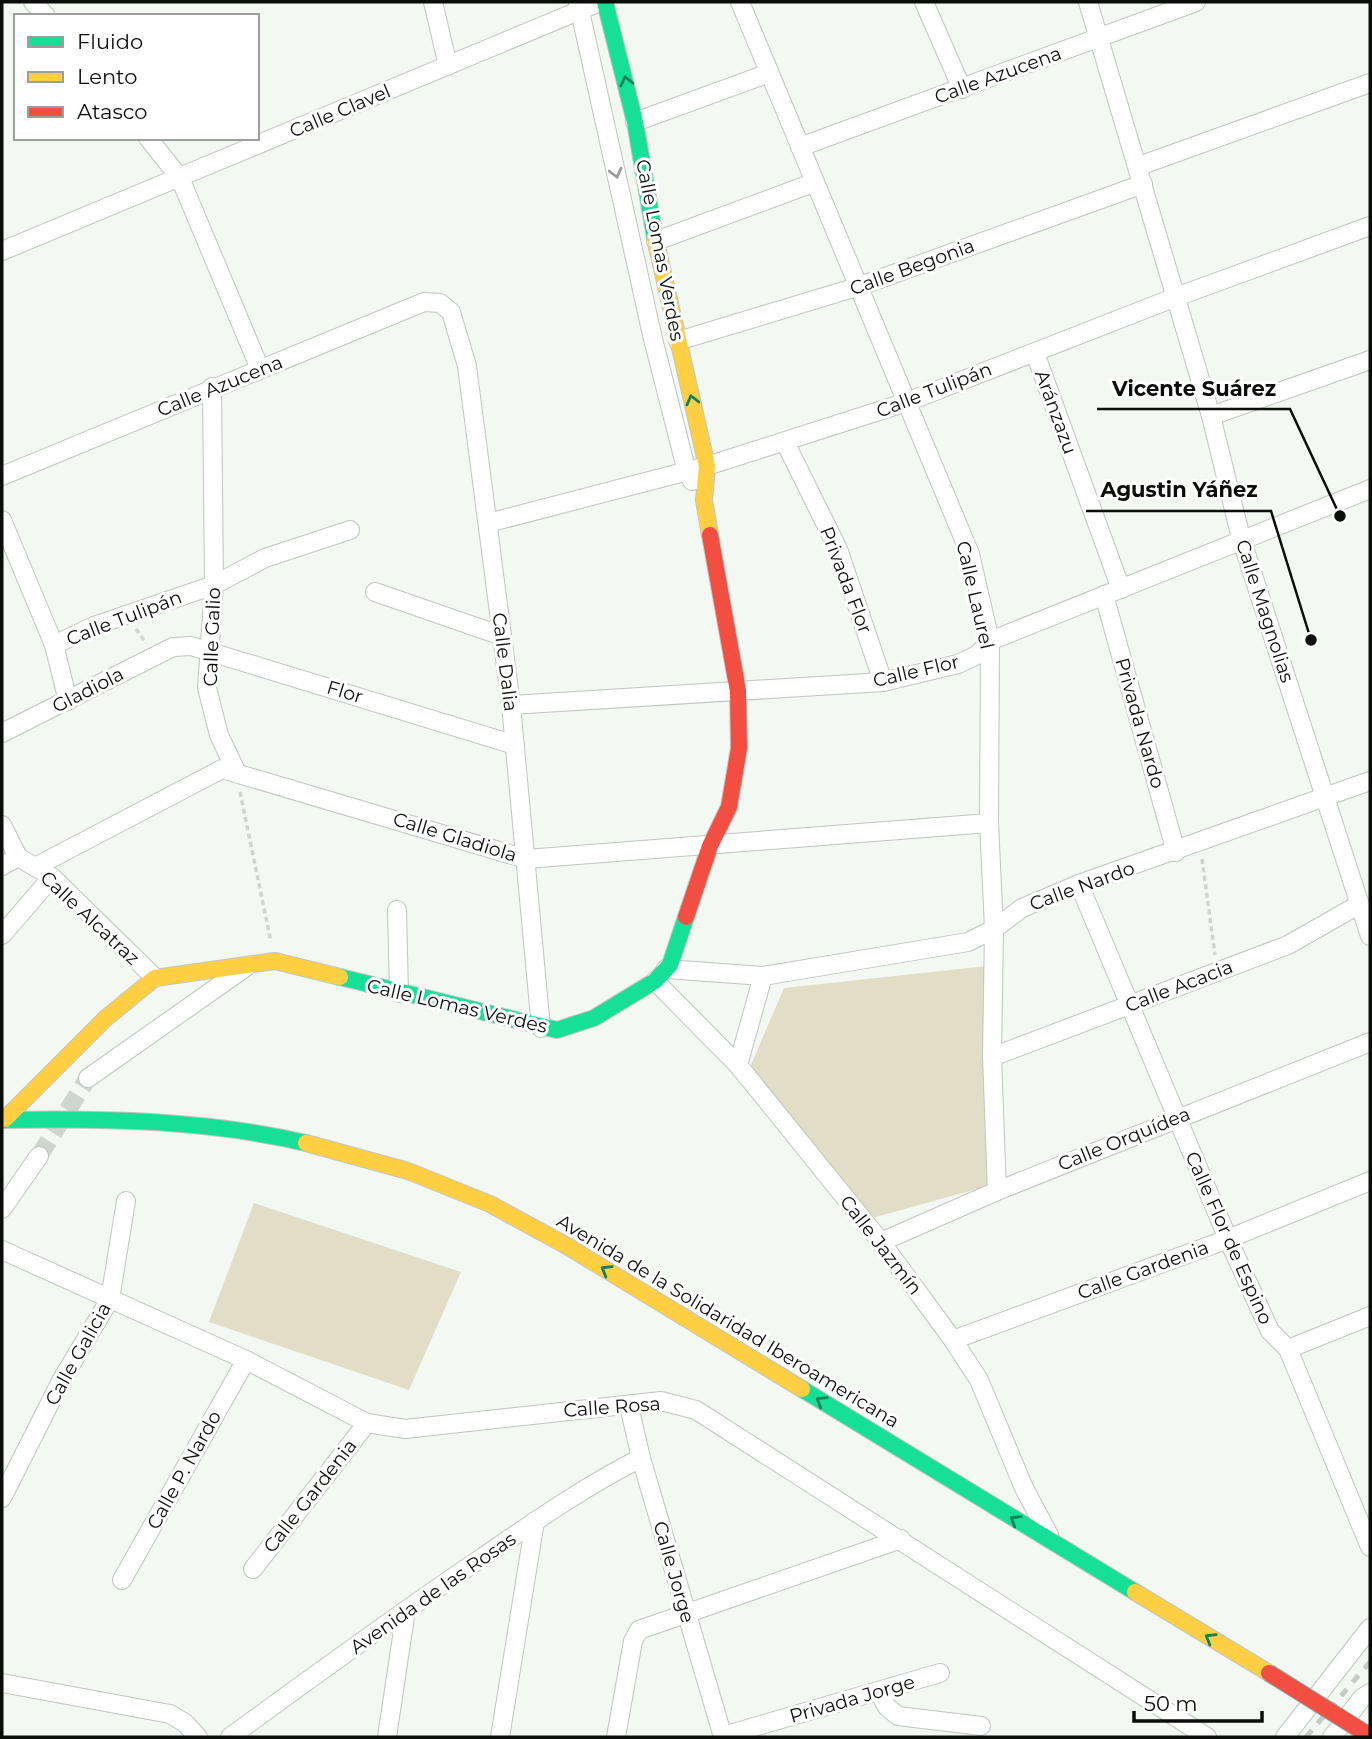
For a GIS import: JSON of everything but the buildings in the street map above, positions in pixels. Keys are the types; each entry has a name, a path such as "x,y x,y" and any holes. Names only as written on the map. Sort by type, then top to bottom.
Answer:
{"main road":[{"name":"Calle Lomas Verdes","path":"155,978 275,961 557,1030 576,1026 614,1007 660,975 677,947 710,846 729,807 739,748 738,691 704,500 707,466 656,241 635,122 602,2"},
{"path":"3,1120 106,1018 155,978"},
{"name":"Avenida de la Solidaridad Iberoamericana","path":"3,1120 125,1119 270,1133 389,1165 466,1193 600,1265 1370,1736"}],"street":[{"path":"433,2 447,66"},
{"name":"Calle Clavel","path":"2,251 447,66 579,6 602,2"},
{"name":"Calle Laurel","path":"740,2 813,183 860,286 970,554 990,642 989,823 994,929 992,1057 997,1191"},
{"path":"924,2 962,89"},
{"name":"Calle Magnolias","path":"1088,2 1101,37 1211,416 1241,538 1370,936"},
{"name":"Calle Azucena","path":"800,147 1196,2"},
{"name":"Calle Lomas Verdes","path":"579,6 687,472 704,500"},
{"path":"635,122 768,72"},
{"name":"Calle Begonia","path":"678,341 860,286 1370,83"},
{"path":"150,140 180,178 260,369"},
{"path":"656,241 813,183"},
{"name":"Calle Tulipán","path":"488,523 687,472 907,402 976,373 1370,226"},
{"name":"Calle Azucena","path":"2,476 212,387 424,302 440,303"},
{"name":"Calle Dalia","path":"440,303 451,312 467,366 511,705 541,1028"},
{"name":"Aránzazu","path":"1035,353 1112,592"},
{"path":"1211,416 1370,360"},
{"name":"Calle Galio","path":"212,387 214,585 207,688 219,735 236,771"},
{"name":"Privada Flor","path":"785,442 838,549 883,682"},
{"name":"Calle Flor","path":"511,705 883,682 958,664 976,655 990,642 1241,538 1370,489"},
{"path":"2,520 54,645 68,701"},
{"name":"Calle Tulipán","path":"54,645 127,615 214,585 265,558 350,530"},
{"path":"375,592 502,636"},
{"name":"Privada Nardo","path":"1112,592 1176,852"},
{"name":"Flor","path":"173,647 208,650 515,745"},
{"name":"Gladiola","path":"2,733 173,647"},
{"name":"Calle Gladiola","path":"35,867 222,769 526,859 989,823"},
{"name":"Calle Nardo","path":"660,975 763,976 968,942 994,929 1021,908 1079,884 1324,800 1370,781"},
{"path":"2,825 18,857 2,866"},
{"name":"Calle Alcatraz","path":"18,857 52,877 155,978"},
{"path":"2,935 52,877"},
{"name":"Calle Flor de Espino","path":"1079,884 1228,1239 1270,1331 1288,1349 1370,1547"},
{"name":"Calle Acacia","path":"992,1057 1288,945 1360,904"},
{"path":"397,910 399,993"},
{"path":"88,1078 252,963"},
{"name":"Calle Jazmín","path":"660,975 738,1065 881,1242 953,1340 979,1380 1024,1488 1054,1545"},
{"path":"738,1065 763,976"},
{"name":"Calle Orquídea","path":"881,1242 997,1191 1370,1042"},
{"path":"2,1209 39,1157"},
{"name":"Calle Gardenia","path":"953,1340 1228,1239 1370,1181"},
{"name":"Calle Galicia","path":"2,1498 61,1381 110,1299 126,1201"},
{"name":"Calle Rosa","path":"2,1250 246,1360 367,1423 405,1429 595,1406 629,1406 661,1401 696,1410 1207,1737"},
{"path":"1288,1349 1370,1316"},
{"name":"Calle P. Nardo","path":"122,1580 246,1360"},
{"name":"Calle Jorge","path":"629,1406 641,1458 723,1737"},
{"name":"Calle Gardenia","path":"253,1569 367,1423"},
{"name":"Avenida de las Rosas","path":"230,1737 535,1521 603,1477 641,1458"},
{"path":"500,1737 535,1521"},
{"path":"616,1737 633,1641 639,1629 901,1539"},
{"path":"387,1737 406,1610"},
{"path":"1285,1737 1370,1628"},
{"name":"Privada Jorge","path":"723,1737 940,1673"},
{"path":"1332,1737 1366,1695 1370,1680"},
{"path":"2,1683 170,1714 185,1723 198,1737"},
{"path":"879,1692 887,1707 898,1716 981,1726"}],"path":[{"path":"127,615 156,655"},
{"path":"236,771 275,961"},
{"path":"1199,843 1217,970"}],"shaded area":[{"path":"987,966 988,1186 872,1218 750,1067 784,988"},
{"path":"254,1203 461,1272 409,1390 209,1322"}],"tunnel":[{"path":"39,1156 88,1078"}],"railway":[{"path":"1306,1737 1370,1662"}],"traffic: fast":[{"path":"605,2 635,122 655,238"},
{"path":"340,977 557,1030 594,1018 655,981 670,965 686,917"},
{"path":"2,1120 155,1122 231,1129 306,1143"},
{"path":"802,1389 1135,1592"}],"traffic: slow":[{"path":"655,238 707,466 704,500 710,535"},
{"path":"5,1119 106,1018 155,978 275,961 340,977"},
{"path":"306,1143 408,1171 490,1204 567,1246 802,1389"},
{"path":"1135,1592 1269,1673"}],"traffic: jam":[{"path":"686,917 710,846 729,807 739,748 738,691 710,535"},
{"path":"1269,1673 1370,1736"}],"place":[{"name":"Vicente Suárez","path":"1340,516"},
{"name":"Agustin Yáñez","path":"1311,640"}]}
